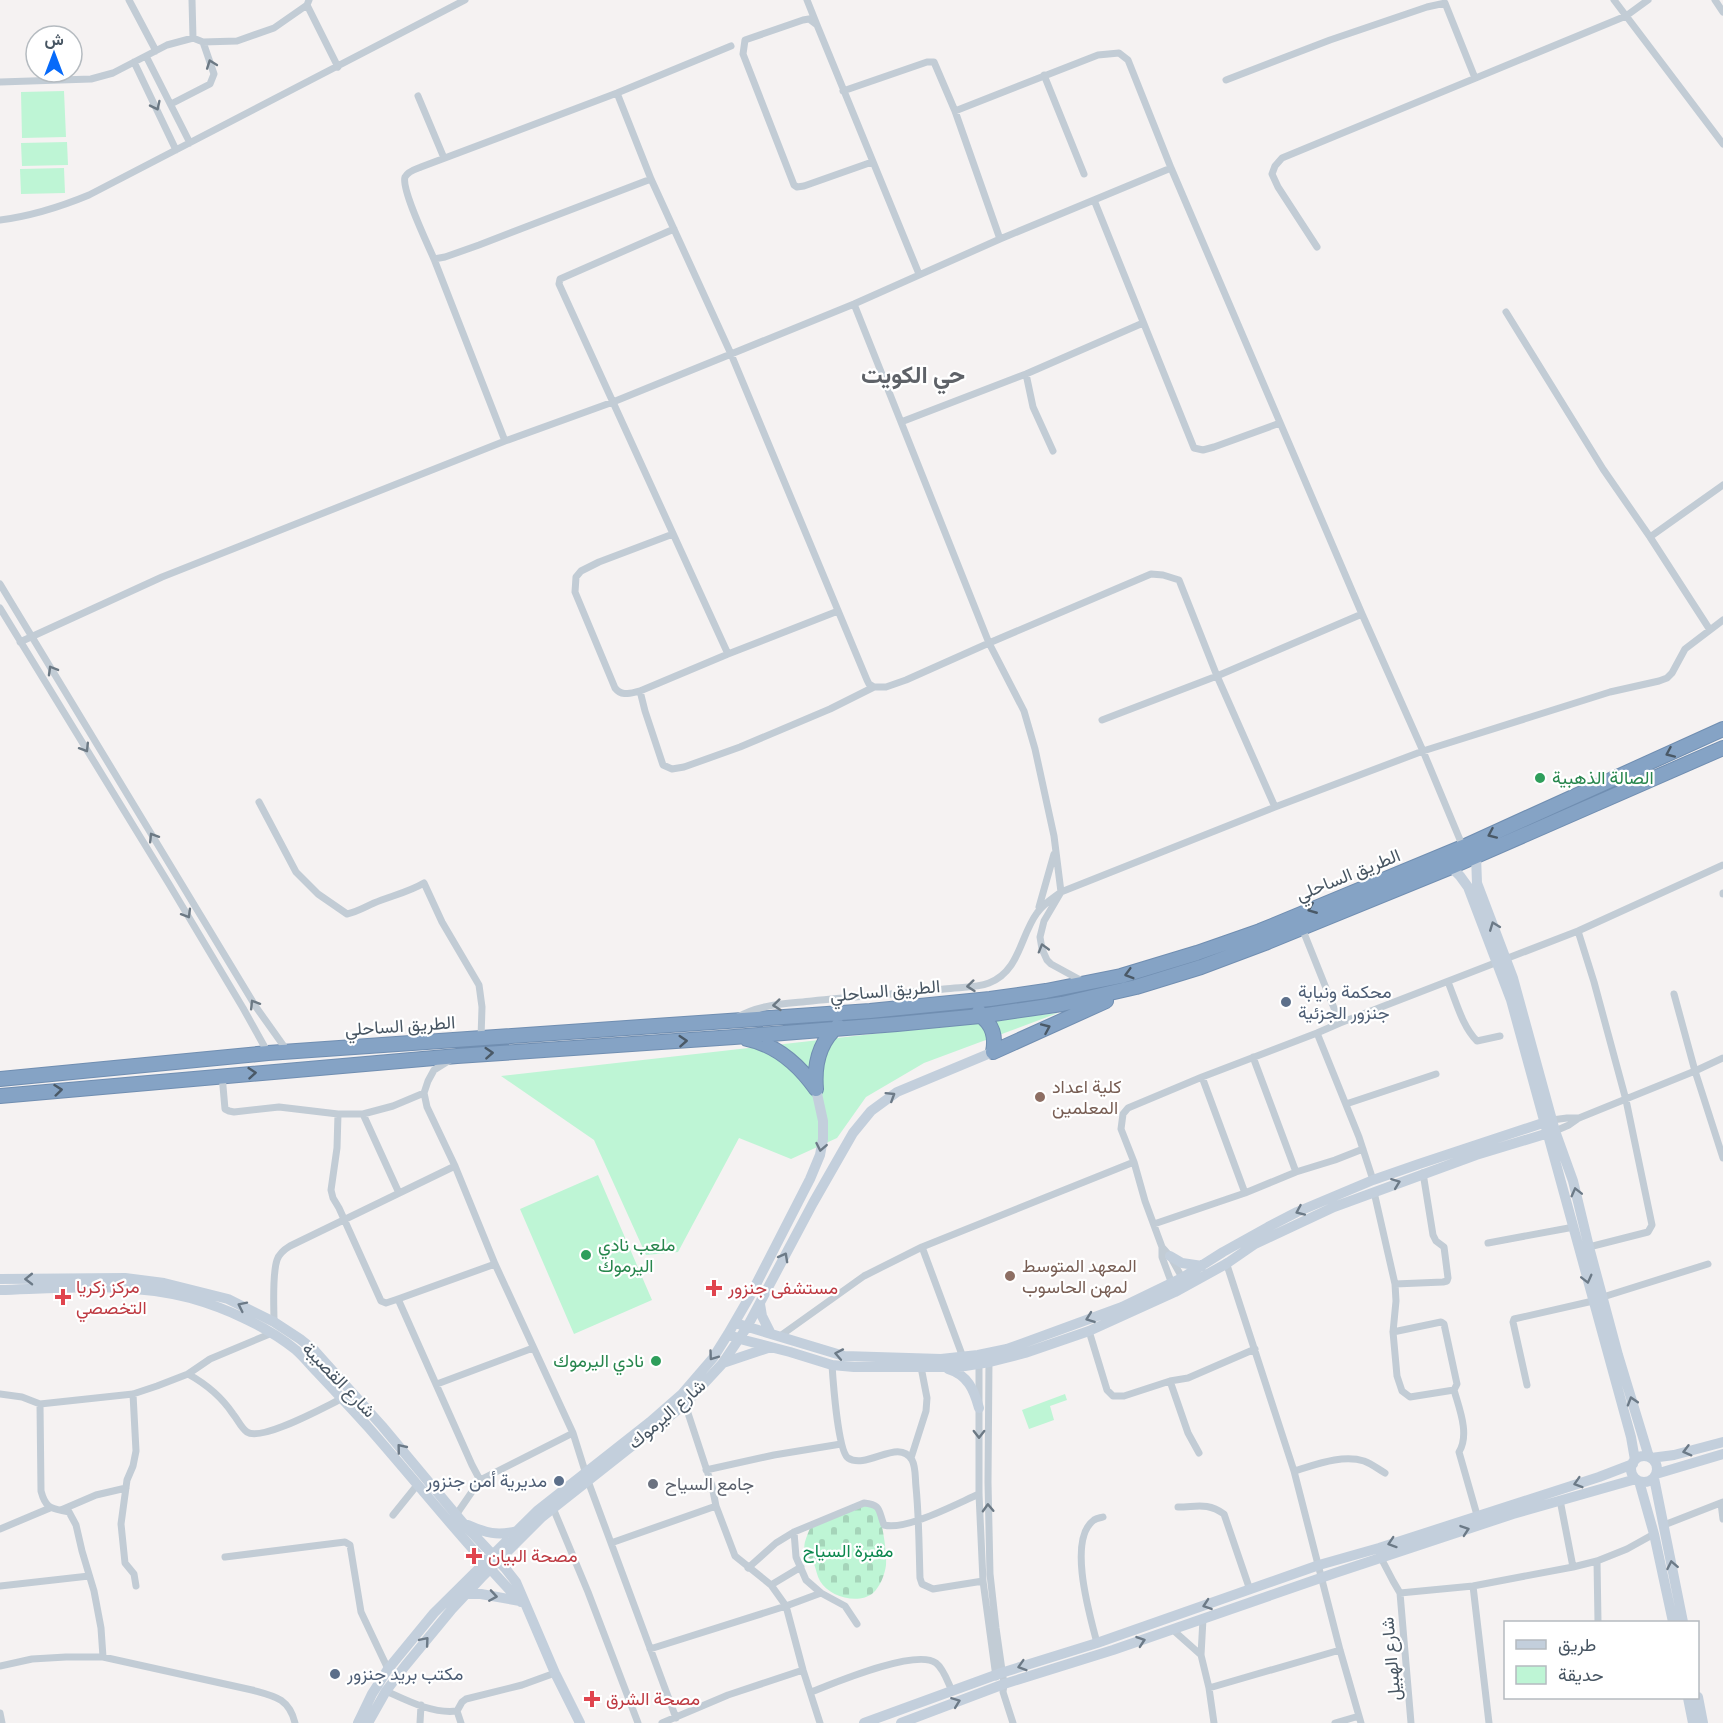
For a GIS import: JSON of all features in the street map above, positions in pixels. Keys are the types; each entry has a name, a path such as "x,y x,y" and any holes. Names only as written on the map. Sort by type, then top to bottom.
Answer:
{"highway":[{"name":"الطريق الساحلي","path":"0,1079 268,1053 870,1011 976,1001 1121,976 1260,931 1463,847 1723,729"},
{"name":"الطريق الساحلي","path":"0,1096 457,1056 734,1037 980,1016 1062,1004 1136,987 1201,967 1302,928 1451,867 1723,748"},
{"path":"993,1052 1136,987"},
{"path":"976,1001 980,1016 992,1028 995,1044 993,1052"},
{"path":"816,1089 815,1072 818,1056 825,1041 836,1028 851,1017 870,1011"},
{"path":"734,1037 767,1045 781,1053 795,1063 816,1089"}],"street":[{"path":"129,0 156,51"},
{"path":"192,0 193,38"},
{"path":"0,220 24,217 89,195 465,0"},
{"path":"807,0 919,274"},
{"path":"1614,0 1723,144"},
{"path":"1317,247 1272,174 1282,158 1626,16 1648,0"},
{"path":"1715,0 1723,12"},
{"path":"1226,80 1330,40 1448,1 1475,78"},
{"path":"0,82 91,79 113,73 167,45 193,38 203,42 237,41 274,28 308,3 338,67"},
{"path":"817,24 809,19 803,20 745,40 743,54 794,185 804,186 872,162"},
{"path":"171,104 210,84 213,80 214,74 203,42"},
{"path":"504,441 405,188 405,178 409,172 617,93 731,46"},
{"path":"956,111 1098,55 1119,52 1128,60 1171,168 1463,847"},
{"path":"146,56 190,142"},
{"path":"134,62 176,150"},
{"path":"843,91 927,62 934,62 956,111 1000,239"},
{"path":"1044,75 1084,174"},
{"path":"617,93 651,179 730,354 867,680 874,687"},
{"path":"418,96 444,158"},
{"path":"20,642 162,577 504,441 613,402 854,304 1000,239 1171,168"},
{"path":"434,259 479,245 651,179"},
{"path":"1094,200 1194,448 1203,450 1214,447 1280,423"},
{"path":"674,229 560,279 559,284 728,654"},
{"path":"854,304 989,643 1024,711 1035,748 1056,849 1061,892 1044,921 1040,943 1051,964 1086,983"},
{"path":"1506,312 1603,469 1710,630"},
{"path":"901,422 1026,374 1143,322"},
{"path":"1026,374 1032,407 1053,452"},
{"path":"1650,537 1723,485"},
{"path":"673,534 599,562 581,571 576,577 575,592 619,693 640,691 838,611"},
{"path":"640,691 663,765 672,769 684,767 740,747 830,709 874,687 886,687 906,680 1151,574 1163,575 1179,580 1216,676 1275,807"},
{"path":"0,584 256,1007 288,1052"},
{"path":"0,608 169,884 268,1053"},
{"path":"1102,720 1216,676 1362,614"},
{"path":"1038,911 1061,892 1423,751 1610,692 1667,678 1685,649 1723,620"},
{"path":"259,802 296,872 318,894 347,914 358,912 424,883 442,922 479,985 482,1007 481,1038"},
{"path":"731,1021 758,1007 988,983 1006,973 1017,956 1038,911 1056,849"},
{"path":"1476,856 1472,885 1502,960 1511,1000 1550,1127 1574,1227 1650,1457 1657,1464 1655,1476 1683,1621"},
{"path":"1179,1284 1162,1257 1162,1247 1121,1129 1123,1114 1128,1108 1578,931 1723,865"},
{"path":"1451,867 1472,885"},
{"path":"1302,928 1340,1023"},
{"path":"1578,931 1626,1100 1652,1225 1648,1232 1589,1247"},
{"path":"1448,982 1473,1038 1480,1042 1500,1036"},
{"path":"1674,993 1695,1071 1723,1158"},
{"path":"1317,1033 1363,1149 1373,1186 1395,1284 1393,1332 1397,1376 1402,1391 1410,1396 1454,1390"},
{"name":"شارع اليرموك","path":"368,1723 386,1691 416,1652 517,1531 537,1511 685,1404 722,1364 747,1327 853,1133 871,1111 897,1092 993,1052"},
{"path":"457,1056 434,1070 424,1093 427,1107 455,1166 495,1264 573,1432 611,1544 676,1718"},
{"path":"1253,1057 1296,1173"},
{"path":"936,1367 1025,1353 1089,1331 1179,1284 1223,1252 1297,1212 1550,1127 1569,1125 1579,1118 1723,1058"},
{"path":"1346,1104 1436,1074"},
{"path":"222,1076 225,1109 229,1111 279,1107 338,1114 363,1114 393,1106 424,1093"},
{"path":"1202,1077 1245,1193"},
{"name":"شارع اليرموك","path":"358,1723 372,1694 388,1669 434,1613 682,1394 713,1358 735,1323 806,1189 820,1155 823,1121 816,1089"},
{"path":"338,1114 337,1148 331,1190 380,1299 384,1303 495,1264"},
{"path":"363,1114 399,1193"},
{"path":"984,1358 1122,1307 1226,1264 1255,1244 1373,1186 1423,1173 1550,1127"},
{"path":"1550,1127 1573,1181 1631,1437 1634,1462 1632,1473 1638,1480 1654,1534 1673,1621"},
{"path":"1154,1224 1363,1149"},
{"path":"776,1335 864,1275 922,1247 1134,1162"},
{"path":"273,1328 275,1271 278,1258 290,1246 455,1166"},
{"path":"1395,1284 1443,1282 1448,1278 1444,1247 1436,1241 1433,1235 1423,1173"},
{"path":"1488,1243 1574,1227"},
{"path":"922,1247 964,1361"},
{"path":"1162,1247 1170,1256 1182,1263 1203,1266"},
{"path":"1223,1252 1294,1471 1360,1720 1335,1723"},
{"path":"1170,1256 1179,1284"},
{"path":"1527,1385 1514,1319 1598,1299 1708,1264"},
{"name":"شارع القصيبة","path":"0,1279 125,1278 157,1282 228,1299 273,1328 300,1339 315,1351 382,1426 460,1519 491,1562"},
{"path":"0,1290 133,1288 168,1293 199,1301 273,1328 343,1398 418,1484 491,1562 524,1605 580,1723"},
{"path":"398,1299 480,1480"},
{"path":"760,1303 762,1317 776,1335"},
{"path":"1393,1332 1441,1322 1444,1324 1457,1383 1454,1390 1463,1429 1463,1445 1459,1452 1477,1515"},
{"path":"735,1323 844,1356 964,1361"},
{"path":"0,1394 22,1397 40,1404 133,1394 188,1374 210,1359 273,1328"},
{"path":"1089,1331 1107,1390 1113,1396 1124,1396 1170,1381 1188,1378 1255,1350"},
{"path":"728,1334 831,1365 936,1367 952,1370 962,1375 974,1391 979,1408"},
{"path":"722,1364 772,1347"},
{"path":"437,1384 534,1348"},
{"path":"984,1358 979,1408 979,1494 983,1581 998,1674 1013,1723"},
{"path":"984,1358 990,1574 998,1674"},
{"path":"831,1365 841,1444 846,1456 861,1461 894,1451 903,1452 911,1458 915,1468 922,1584 933,1589 983,1581"},
{"path":"911,1458 926,1411 927,1398 921,1367"},
{"path":"188,1374 218,1395 241,1426 254,1435 280,1428 343,1398"},
{"path":"1170,1381 1188,1433 1198,1453"},
{"path":"133,1394 136,1451 121,1516 125,1563 134,1574 136,1586"},
{"path":"40,1404 40,1482 43,1498 50,1508"},
{"path":"685,1404 712,1486 716,1506 735,1556 771,1585 786,1606 820,1723"},
{"path":"517,1531 495,1534 478,1530 460,1519 480,1480 573,1432"},
{"path":"864,1723 998,1674 1097,1643 1319,1565 1599,1477 1634,1462 1641,1456 1674,1455 1723,1442"},
{"path":"706,1470 774,1455 841,1444"},
{"path":"901,1723 1381,1558 1560,1500 1638,1480 1646,1482 1655,1476 1723,1454"},
{"path":"1294,1471 1332,1461 1352,1459 1362,1461 1385,1473"},
{"path":"393,1515 418,1484"},
{"path":"61,1510 96,1495 126,1488"},
{"path":"748,1568 794,1532 864,1503 876,1505 884,1525 892,1527 919,1520 979,1494"},
{"path":"1560,1500 1573,1567"},
{"path":"1664,1525 1722,1503 1723,1518"},
{"path":"611,1544 716,1506"},
{"path":"1178,1507 1214,1507 1224,1514 1250,1590"},
{"path":"0,1529 50,1508 69,1512 73,1518 97,1607 103,1657"},
{"path":"553,1508 638,1723"},
{"path":"1097,1643 1084,1591 1081,1552 1084,1532 1094,1520 1103,1517"},
{"path":"794,1532 796,1557 806,1580 821,1593 845,1606 857,1624"},
{"path":"1381,1558 1400,1593 1473,1586 1573,1567 1597,1561 1627,1549 1654,1534"},
{"path":"225,1557 345,1542 350,1545 362,1612 388,1669"},
{"path":"1597,1561 1598,1621"},
{"path":"771,1585 801,1567"},
{"path":"0,1586 89,1576"},
{"path":"1473,1586 1489,1723"},
{"path":"650,1650 821,1593"},
{"name":"شارع الهبيل","path":"1400,1593 1411,1723"},
{"path":"466,1594 481,1594 524,1605"},
{"path":"1203,1619 1201,1655 1214,1723"},
{"path":"1173,1630 1201,1655"},
{"path":"1209,1688 1340,1650"},
{"path":"0,1666 32,1659 103,1657 276,1696 288,1706 295,1723"},
{"path":"811,1692 894,1663 914,1660 931,1660 937,1664 952,1691"},
{"path":"662,1723 728,1695 803,1670"},
{"path":"461,1723 457,1711 466,1699 522,1686 555,1673"},
{"path":"386,1691 421,1705 457,1711"},
{"path":"1688,1699 1693,1723"},
{"path":"1698,1699 1703,1723"},
{"path":"420,1723 421,1705"},
{"path":"0,1713 2,1723"}],"green space":[{"path":"64,91 66,137 22,138 21,92"},
{"path":"67,142 68,165 22,166 21,143"},
{"path":"64,168 65,193 21,194 20,169"},
{"path":"1058,1013 924,1063 866,1097 837,1138 791,1159 739,1138 678,1252 646,1255 594,1140 501,1076"},
{"name":"ملعب نادي اليرموك","path":"598,1175 652,1300 574,1334 520,1209"},
{"path":"1065,1394 1067,1400 1050,1406 1054,1420 1029,1429 1022,1410"},
{"name":"مقبرة السياح","path":"859,1505 878,1505 885,1542 886,1565 882,1580 873,1593 867,1597 852,1599 837,1595 824,1587 804,1546 810,1528"}],"place":[{"name":"الصالة الذهبية","path":"1540,778"},
{"name":"محكمة ونيابة جنزور الجزئية","path":"1286,1002"},
{"name":"كلية اعداد المعلمين","path":"1040,1097"},
{"name":"ملعب نادي اليرموك","path":"586,1255"},
{"name":"المعهد المتوسط لمهن الحاسوب","path":"1010,1276"},
{"name":"مستشفى جنزور","path":"714,1288"},
{"name":"مركز زكريا التخصصي","path":"63,1297"},
{"name":"نادي اليرموك","path":"656,1361"},
{"name":"مديرية أمن جنزور","path":"559,1481"},
{"name":"جامع السياح","path":"653,1484"},
{"name":"مصحة البيان","path":"474,1556"},
{"name":"مكتب بريد جنزور","path":"335,1674"},
{"name":"مصحة الشرق","path":"592,1699"}],"district":[{"name":"حي الكويت","path":"913,375"}]}
